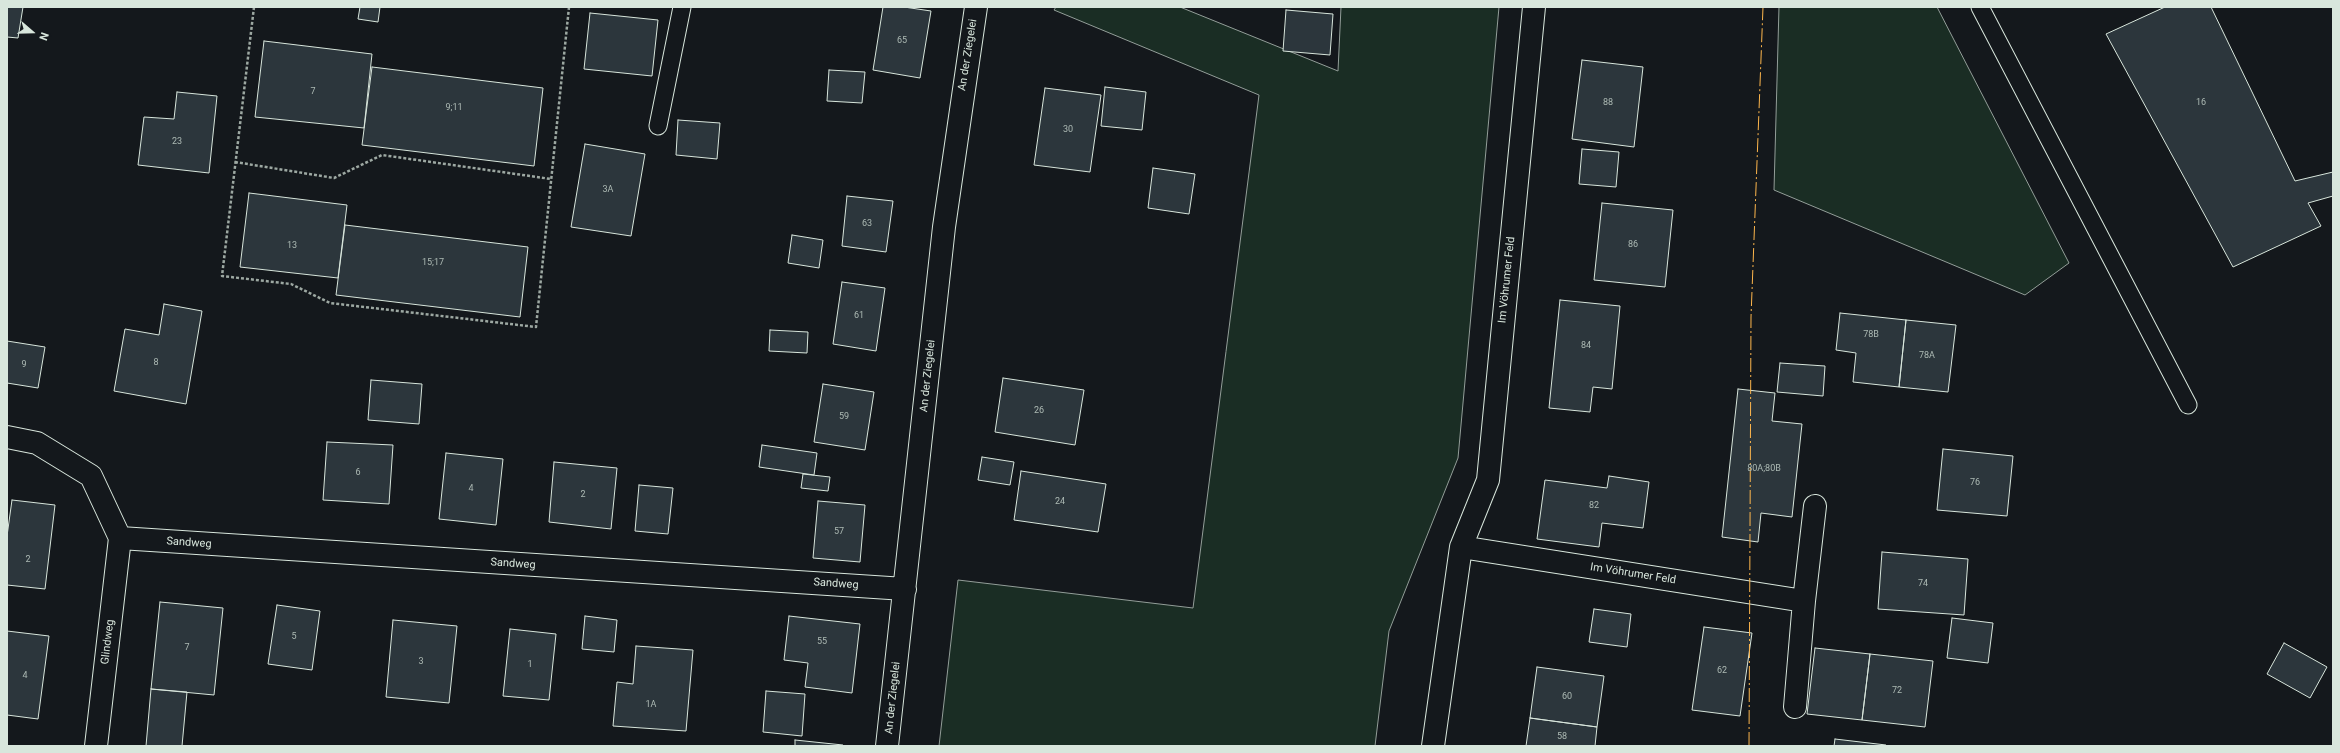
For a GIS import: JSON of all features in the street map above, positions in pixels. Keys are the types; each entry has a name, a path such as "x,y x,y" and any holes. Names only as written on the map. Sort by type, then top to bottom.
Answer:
{"street":[{"name":"An der Ziegelei","path":"887,746 944,227 976,7"},
{"name":"Im Vöhrumer Feld","path":"1433,746 1461,548 1488,480 1534,7"},
{"path":"7,437 37,443 91,476 120,538"},
{"path":"1795,707 1804,601 1815,506"},
{"name":"Sandweg","path":"120,538 905,589"},
{"name":"Glindweg","path":"96,746 120,538"},
{"name":"Im Vöhrumer Feld","path":"1461,548 1804,601"}],"lane":[{"path":"658,126 682,7"},
{"path":"1980,7 2188,405"}],"path":[{"path":"254,7 222,276 291,284 330,304 536,327 569,7"},
{"path":"235,162 334,178 382,155 551,179"}],"green space":[{"path":"1056,7 1180,7 1338,71 1341,7 1499,7 1458,458 1389,631 1375,746 939,746 958,580 1193,608 1259,95 1054,10"},
{"path":"1779,7 1937,7 2069,263 2025,295 1774,190"}],"building":[{"path":"7,7 23,7 18,38 7,37"},
{"path":"360,7 380,7 378,22 358,19"},
{"path":"883,7 904,7 931,11 920,78 873,70"},
{"path":"2165,7 2211,7 2295,181 2333,172 2333,196 2308,203 2321,226 2233,267 2106,34"},
{"path":"1286,10 1333,14 1330,55 1283,51"},
{"path":"590,13 658,20 652,76 584,69"},
{"path":"264,41 372,54 364,128 255,117"},
{"path":"1582,60 1643,67 1634,147 1572,139"},
{"path":"372,67 543,88 534,166 362,145"},
{"path":"829,70 865,72 862,103 827,101"},
{"path":"1105,87 1146,92 1142,130 1101,126"},
{"path":"1045,88 1101,95 1090,172 1034,165"},
{"path":"177,92 217,96 209,173 138,165 144,117 174,119"},
{"path":"678,120 720,123 717,159 676,155"},
{"path":"585,144 645,154 631,236 571,227"},
{"path":"1582,149 1619,152 1616,187 1579,184"},
{"path":"1153,168 1195,174 1189,214 1148,208"},
{"path":"249,193 347,205 338,278 240,267"},
{"path":"847,196 893,201 886,252 842,246"},
{"path":"1602,203 1673,210 1665,287 1594,280"},
{"path":"345,225 528,247 520,317 336,295"},
{"path":"792,235 823,240 819,268 788,263"},
{"path":"842,282 885,288 876,351 833,344"},
{"path":"1560,300 1620,306 1612,389 1593,387 1590,412 1549,408"},
{"path":"164,304 202,311 186,404 114,391 125,329 159,335"},
{"path":"1840,313 1906,320 1899,387 1853,382 1856,353 1836,350"},
{"path":"1906,320 1956,325 1948,392 1899,387"},
{"path":"770,330 808,332 807,353 769,351"},
{"path":"7,341 45,347 38,388 7,383"},
{"path":"1780,363 1825,366 1823,396 1777,392"},
{"path":"1003,378 1084,390 1075,445 995,432"},
{"path":"371,380 422,384 419,424 368,420"},
{"path":"823,384 874,392 865,450 814,442"},
{"path":"1738,389 1775,393 1772,421 1802,424 1792,517 1761,513 1758,542 1722,537"},
{"path":"327,442 393,445 389,504 323,500"},
{"path":"762,445 817,453 814,475 759,467"},
{"path":"1943,449 2013,456 2007,516 1937,510"},
{"path":"446,453 503,459 496,525 439,519"},
{"path":"982,457 1014,462 1010,485 978,480"},
{"path":"554,462 617,468 611,529 549,522"},
{"path":"1021,471 1106,484 1098,532 1014,520"},
{"path":"803,474 830,477 828,491 801,488"},
{"path":"1609,476 1649,482 1643,528 1602,523 1599,547 1537,539 1545,480 1607,488"},
{"path":"639,485 673,488 668,534 635,531"},
{"path":"12,500 55,505 45,589 7,585 7,536"},
{"path":"818,501 865,505 860,562 813,558"},
{"path":"1882,552 1968,559 1964,615 1878,609"},
{"path":"160,602 223,608 214,695 151,689"},
{"path":"277,605 320,611 312,670 268,664"},
{"path":"1594,609 1631,614 1627,647 1589,642"},
{"path":"585,616 617,620 614,652 582,649"},
{"path":"789,616 860,624 852,693 805,687 808,663 784,660"},
{"path":"1952,618 1993,623 1988,663 1947,658"},
{"path":"393,620 457,626 449,703 386,697"},
{"path":"1704,627 1752,633 1740,716 1692,710"},
{"path":"510,629 556,634 549,700 503,696"},
{"path":"7,631 49,636 38,719 7,715"},
{"path":"2284,643 2327,667 2310,698 2267,674"},
{"path":"636,646 693,650 686,731 613,726 617,682 633,684"},
{"path":"1815,648 1870,654 1862,720 1807,714"},
{"path":"1870,654 1933,661 1925,727 1862,720"},
{"path":"1537,667 1604,676 1597,727 1530,718"},
{"path":"151,689 187,692 182,746 146,746"},
{"path":"766,691 805,694 802,736 763,732"},
{"path":"1530,718 1597,727 1595,746 1526,746"},
{"path":"1835,739 1886,745 1886,746 1834,746"},
{"path":"795,740 843,745 843,746 795,746"}],"power":[{"path":"1749,746 1751,317 1763,7"}]}
